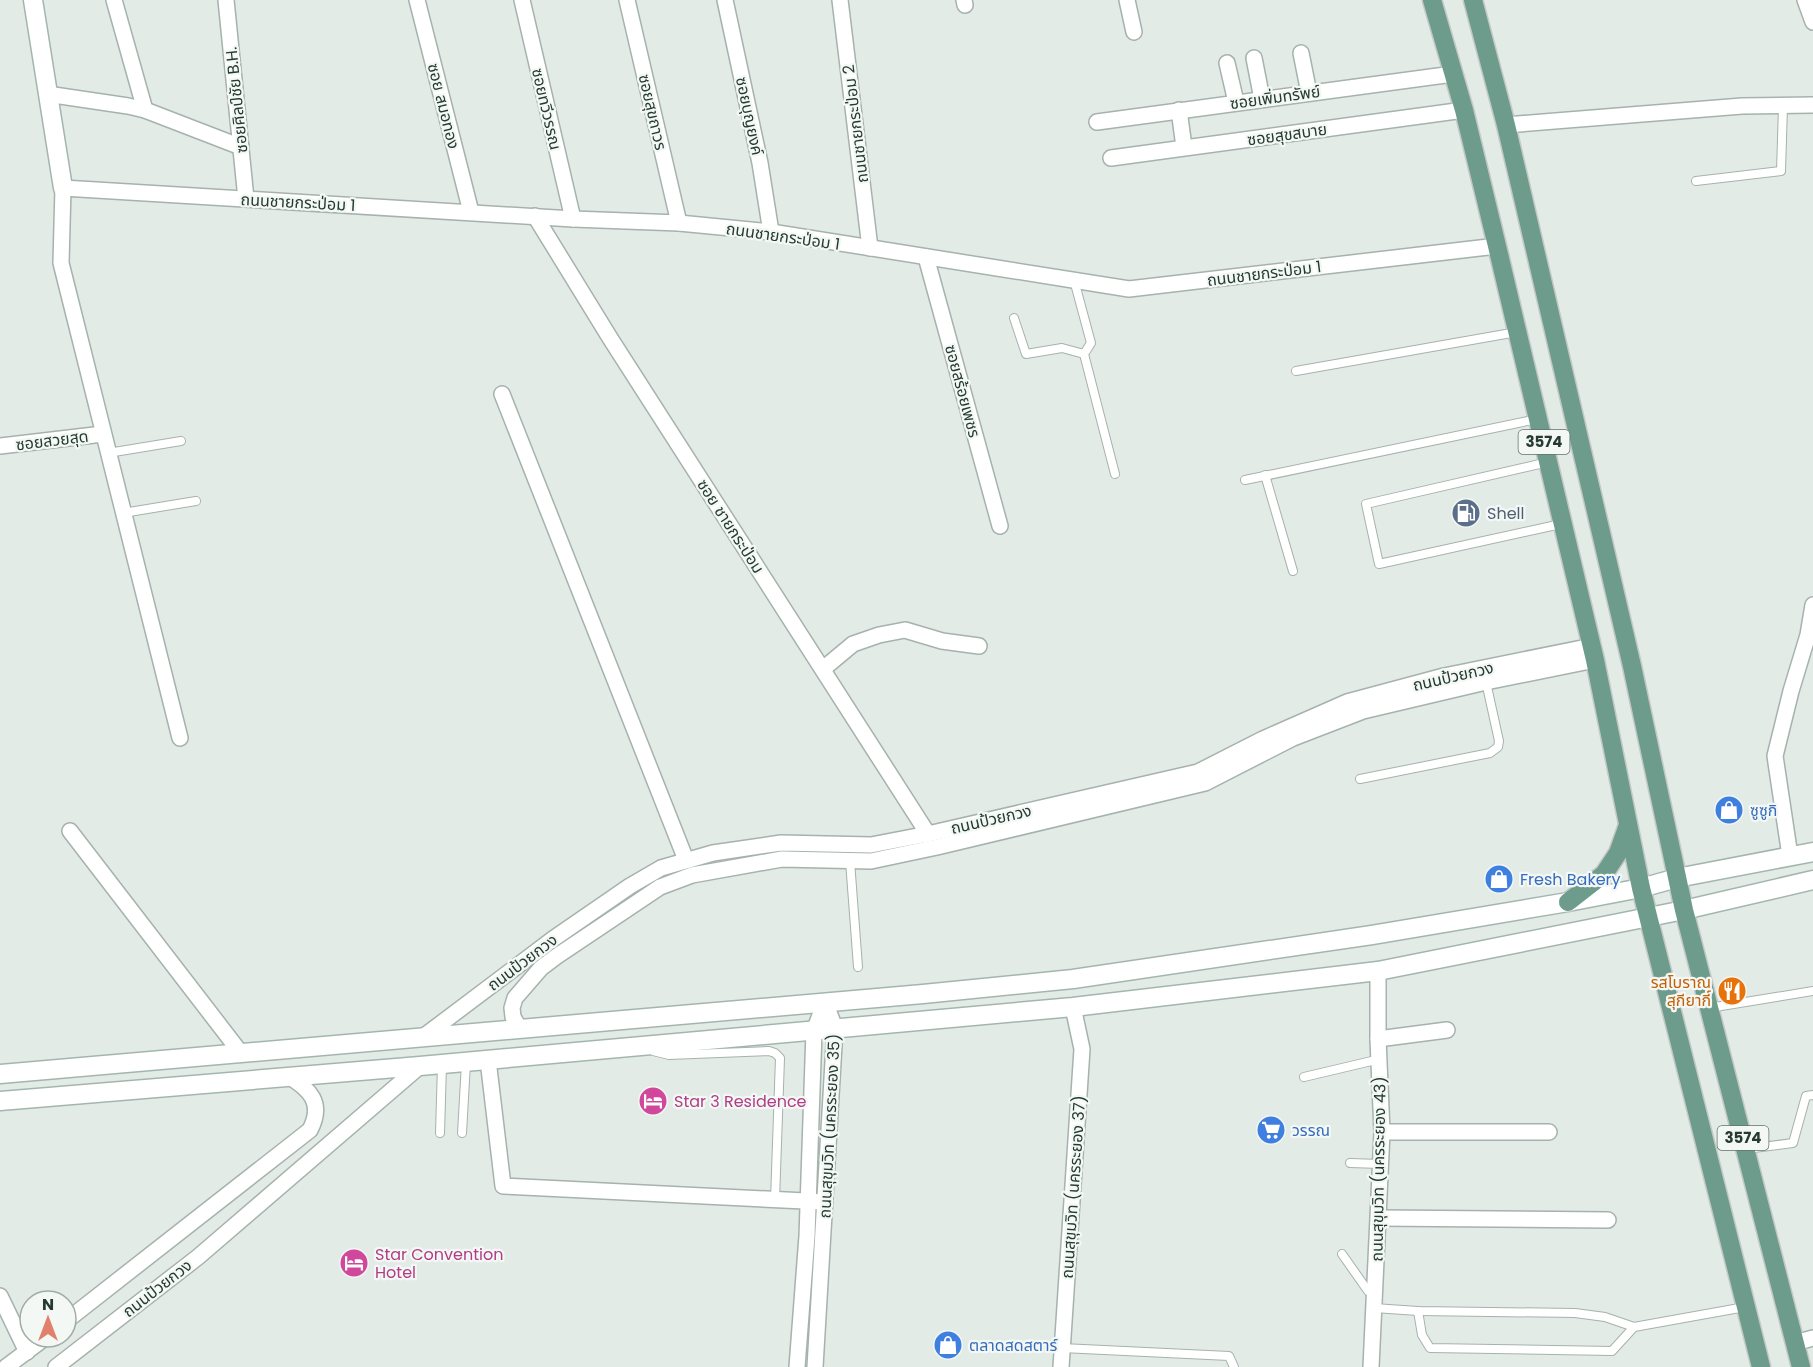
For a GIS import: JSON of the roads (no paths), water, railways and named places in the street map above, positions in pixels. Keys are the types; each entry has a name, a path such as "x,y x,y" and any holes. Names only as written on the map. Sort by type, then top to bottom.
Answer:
{"main road":[{"name":"3574","path":"1432,0 1464,110 1497,246 1594,653 1641,888 1761,1367"},
{"name":"3574","path":"1473,0 1506,125 1632,666 1684,910 1801,1367"},
{"path":"1569,902 1604,874 1618,854 1628,824"}],"street":[{"path":"33,0 63,188 61,263 180,738"},
{"path":"114,0 145,110"},
{"name":"ซอยศิลป์ชัย B.H.","path":"226,0 246,199"},
{"name":"ซอย สมอทอง","path":"417,0 471,212"},
{"name":"ซอยทวีวรรณ","path":"522,0 573,219"},
{"name":"ซอยสุขถาวร","path":"627,0 679,223"},
{"name":"ซอยบุญยงค์","path":"725,0 760,163 771,232"},
{"name":"ถนนชายกระป่อม 2","path":"840,0 870,248"},
{"path":"1127,0 1134,32"},
{"path":"1805,0 1813,22"},
{"path":"1301,53 1309,93"},
{"path":"1254,58 1262,99"},
{"path":"1227,63 1236,102"},
{"name":"ซอยเพิ่มทรัพย์","path":"1097,122 1453,74"},
{"path":"47,94 145,110 241,147"},
{"path":"1506,125 1742,106 1813,105"},
{"path":"1179,110 1184,147"},
{"name":"ซอยสุขสบาย","path":"1111,158 1464,110"},
{"name":"ถนนชายกระป่อม 1","path":"63,188 573,219 679,223 771,232 1129,289 1497,246"},
{"name":"ซอย ชายกระป่อม","path":"535,216 610,338 928,834"},
{"name":"ซอยสร้อยเพชร","path":"926,256 1000,526"},
{"path":"502,394 686,860"},
{"name":"ซอยสวยสุด","path":"0,446 103,434"},
{"path":"1790,856 1776,756 1791,691 1808,635 1813,605"},
{"path":"823,669 854,644 879,635 905,630 942,640 979,646"},
{"name":"ถนนป้วยกวง","path":"524,1029 513,1017 512,1008 515,998 541,968 660,887 693,875 782,859 871,861 937,848 1205,783 1293,738 1363,711 1486,682 1594,653"},
{"name":"ถนนป้วยกวง","path":"423,1037 527,958 630,886 661,868 713,853 781,843 871,845 1198,772 1263,739 1347,702 1444,676 1594,653"},
{"path":"70,831 240,1052"},
{"path":"0,1074 1073,979 1372,935 1569,902 1641,888 1677,878 1813,852"},
{"path":"0,1101 466,1062 1073,1007 1378,971 1684,910 1813,880"},
{"path":"526,985 522,977 522,970 527,958"},
{"name":"ถนนสุขุมวิท (นครระยอง 43)","path":"1371,1367 1382,1132 1378,971"},
{"name":"ถนนสุขุมวิท (นครระยอง 35)","path":"815,1367 835,1028 825,1002"},
{"name":"ถนนสุขุมวิท (นครระยอง 35)","path":"797,1367 808,1201 814,1030 825,1002"},
{"name":"ถนนสุขุมวิท (นครระยอง 37)","path":"1061,1367 1082,1049 1073,1007"},
{"path":"1378,1039 1447,1030"},
{"path":"488,1060 503,1186 825,1202"},
{"name":"ถนนป้วยกวง","path":"56,1367 198,1257 420,1066"},
{"name":"ถนนป้วยกวง","path":"78,1312 310,1130 315,1114 311,1096 308,1089 288,1076"},
{"path":"1382,1132 1549,1132"},
{"path":"1379,1218 1608,1220"},
{"path":"0,1296 27,1352"},
{"path":"1795,1343 1813,1338"},
{"path":"6,1367 31,1349"}],"lane":[{"path":"1696,181 1781,171 1782,106"},
{"path":"1074,280 1091,343 1084,354 1115,474"},
{"path":"1014,318 1026,354 1062,348 1084,354"},
{"path":"1296,371 1517,332"},
{"path":"1245,480 1538,419"},
{"path":"108,453 181,441"},
{"path":"1548,462 1366,504 1379,564 1563,524"},
{"path":"1265,476 1293,571"},
{"path":"123,513 196,501"},
{"path":"1360,778 1490,753 1498,747 1499,741 1486,682"},
{"path":"850,861 858,967"},
{"path":"1709,1008 1813,991"},
{"path":"651,1045 653,1052 669,1055 769,1051 780,1058 775,1200"},
{"path":"1304,1077 1380,1059"},
{"path":"462,1133 466,1062"},
{"path":"440,1133 442,1064"},
{"path":"1746,1149 1793,1143 1806,1096 1813,1095"},
{"path":"1350,1163 1381,1164"},
{"path":"1342,1254 1375,1300 1418,1311 1575,1313 1605,1317 1634,1327 1746,1307"},
{"path":"1418,1311 1422,1335 1430,1348 1612,1351 1634,1327"},
{"path":"1062,1348 1229,1356 1234,1367"}],"place":[{"name":"Shell","path":"1466,513"},
{"name":"ซูซูกิ","path":"1729,810"},
{"name":"Fresh Bakery","path":"1499,879"},
{"name":"รสโบราณ สุกียากี์","path":"1732,991"},
{"name":"Star 3 Residence","path":"653,1101"},
{"name":"วรรณ","path":"1271,1130"},
{"name":"Star Convention Hotel","path":"354,1263"},
{"name":"ตลาดสดสตาร์","path":"948,1345"}]}
